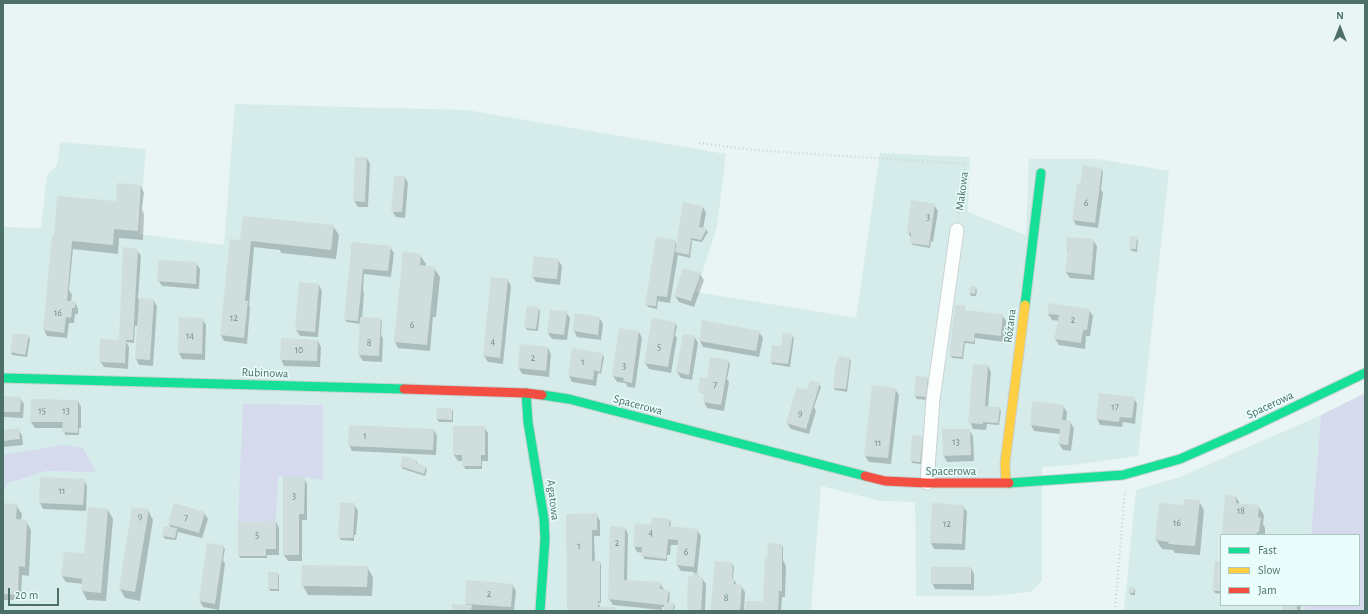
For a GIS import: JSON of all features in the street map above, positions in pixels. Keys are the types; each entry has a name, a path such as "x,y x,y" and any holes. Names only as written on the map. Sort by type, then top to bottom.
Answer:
{"street":[{"name":"Różana","path":"1006,483 1005,464 1041,173"},
{"path":"927,483 933,399 957,230"},
{"name":"Spacerowa","path":"526,393 569,399 834,470 885,481 927,483 1006,483 1127,474 1180,459 1246,430 1365,374"},
{"name":"Rubinowa","path":"3,378 526,393"},
{"name":"Agatowa","path":"526,393 528,422 544,519 545,539 540,611"}],"path":[{"name":"Makowa","path":"699,144 753,150 965,164 957,230"},
{"path":"1115,611 1127,474"}],"shaded area":[{"path":"235,104 467,110 726,154 717,227 696,292 856,318 880,153 970,157 968,212 1026,235 1029,159 1099,159 1169,171 1138,456 1072,465 1042,467 1042,581 1030,592 991,596 916,596 915,502 881,501 821,486 811,611 3,611 3,227 41,228 47,175 57,165 60,142 146,149 139,234 224,245"},
{"path":"1365,393 1365,611 1304,611 1305,606 1360,606 1360,534 1311,534 1321,415"},
{"path":"243,404 323,405 323,480 305,477 278,476 276,521 238,522"},
{"path":"1321,415 1311,534 1220,534 1220,606 1305,606 1304,611 1124,611 1136,490 1180,477"},
{"path":"63,445 83,448 96,472 46,471 8,483 3,490 3,455"}],"building":[{"path":"355,157 367,157 365,202 353,201"},
{"path":"1083,165 1102,168 1095,223 1072,220 1077,183 1080,184"},
{"path":"394,176 405,176 402,212 391,212"},
{"path":"117,183 141,185 138,231 114,229 113,245 72,241 67,301 75,301 75,308 72,308 71,318 66,317 64,333 43,330 57,196 116,201"},
{"path":"911,200 935,204 929,246 910,243 911,233 907,233"},
{"path":"683,202 703,206 699,227 707,228 701,240 691,238 689,255 675,252"},
{"path":"243,216 334,225 331,250 251,241 245,301 248,301 244,338 220,335 230,239 240,240"},
{"path":"1130,236 1137,237 1136,249 1129,249"},
{"path":"656,237 676,240 667,297 657,296 656,306 645,305"},
{"path":"1067,237 1094,239 1091,275 1065,272 1068,249 1066,249"},
{"path":"352,242 391,246 388,271 363,269 358,321 344,320"},
{"path":"123,247 138,249 133,340 126,340 125,363 99,362 100,339 119,340"},
{"path":"403,251 421,254 420,265 435,267 427,345 394,342"},
{"path":"534,256 559,259 557,279 531,277"},
{"path":"159,260 197,262 196,284 157,281"},
{"path":"683,268 701,273 691,301 674,296"},
{"path":"491,277 508,279 500,358 483,356"},
{"path":"299,282 319,284 315,332 295,330"},
{"path":"970,286 976,286 975,294 969,293"},
{"path":"139,298 154,299 150,360 135,359"},
{"path":"1049,303 1090,309 1087,330 1083,330 1081,343 1054,339 1059,315 1047,314"},
{"path":"955,305 965,305 964,310 1003,314 1001,336 975,333 974,342 964,341 962,357 949,356"},
{"path":"527,306 539,307 536,329 524,328"},
{"path":"550,310 567,311 564,335 547,333"},
{"path":"575,313 600,317 598,335 573,331"},
{"path":"179,317 203,318 202,354 178,353"},
{"path":"360,317 381,318 379,356 358,355"},
{"path":"652,318 676,322 668,367 644,363"},
{"path":"702,320 760,331 756,351 699,341"},
{"path":"619,328 639,331 632,383 623,381 624,378 612,376"},
{"path":"13,333 29,335 25,355 10,352"},
{"path":"783,333 793,334 788,364 770,362 772,345 781,346"},
{"path":"683,334 695,336 689,375 676,372"},
{"path":"281,338 318,340 317,361 280,360"},
{"path":"520,344 548,347 546,371 518,368"},
{"path":"572,348 603,353 600,372 594,370 593,380 568,376"},
{"path":"839,356 850,358 846,389 833,388 836,361 838,361"},
{"path":"710,357 729,360 721,405 703,402 704,392 698,391 700,377 707,378"},
{"path":"973,364 988,365 985,406 1000,407 998,423 968,423"},
{"path":"916,376 928,377 926,397 914,396"},
{"path":"810,380 820,383 806,429 786,423 797,387 807,390"},
{"path":"872,385 896,388 888,458 864,456"},
{"path":"1099,393 1135,397 1132,418 1120,417 1119,422 1096,419"},
{"path":"3,396 21,397 20,412 3,412"},
{"path":"31,399 78,400 78,433 62,432 63,422 30,422"},
{"path":"1032,401 1064,405 1062,420 1071,421 1068,445 1058,444 1060,429 1030,425"},
{"path":"437,408 452,408 452,420 436,419"},
{"path":"349,425 434,429 433,450 348,446"},
{"path":"453,426 485,426 485,455 481,455 481,466 462,466 462,455 453,455"},
{"path":"19,428 20,439 3,441 3,430"},
{"path":"942,429 970,429 971,455 943,456"},
{"path":"912,435 923,436 920,462 910,461"},
{"path":"403,456 417,460 416,463 426,466 424,474 400,466"},
{"path":"40,477 85,479 83,505 39,503"},
{"path":"283,477 305,477 304,514 299,514 299,555 283,555"},
{"path":"1225,495 1236,496 1236,503 1259,505 1258,517 1261,518 1259,532 1256,534 1222,534"},
{"path":"1184,499 1200,500 1195,546 1168,544 1169,542 1155,540 1159,503 1183,505"},
{"path":"3,503 17,504 16,519 27,520 25,567 19,566 18,595 3,594"},
{"path":"174,503 205,512 199,533 168,524"},
{"path":"340,503 355,503 353,538 338,538"},
{"path":"932,503 964,505 962,544 930,543"},
{"path":"88,507 108,509 101,593 81,591 82,579 61,576 64,552 84,553"},
{"path":"132,507 149,509 135,592 119,589"},
{"path":"597,513 597,530 592,530 592,561 600,561 600,601 598,601 598,607 615,607 615,611 567,611 566,514"},
{"path":"652,517 670,519 669,526 698,529 694,567 676,565 678,540 668,539 666,559 641,556 642,547 633,547 635,523 651,525"},
{"path":"276,521 276,549 266,549 266,556 238,556 238,522"},
{"path":"164,526 177,528 175,538 162,536"},
{"path":"610,526 625,527 624,580 661,582 660,589 669,590 667,602 674,603 673,611 664,611 664,605 608,599"},
{"path":"207,543 224,545 215,604 199,601"},
{"path":"768,543 782,544 782,591 779,591 778,611 745,611 746,601 763,601 765,558 767,558"},
{"path":"715,561 733,562 732,578 734,578 734,584 742,585 740,611 710,611"},
{"path":"1215,561 1220,561 1220,591 1212,591"},
{"path":"302,565 368,566 367,587 301,586"},
{"path":"931,567 971,567 971,584 931,584"},
{"path":"268,572 278,572 278,589 268,589"},
{"path":"693,573 699,573 698,577 703,577 701,611 687,611 688,576 693,577"},
{"path":"466,580 513,584 511,607 465,604"},
{"path":"1129,587 1134,587 1134,593 1128,593"},
{"path":"452,604 472,605 471,611 452,611"},
{"path":"1282,606 1297,606 1297,611 1282,611"}],"traffic: fast":[{"path":"1025,305 1041,173"},
{"path":"1009,483 1123,475 1180,459 1246,430 1365,373"},
{"path":"3,378 404,389"},
{"path":"526,393 528,422 544,519 545,539 540,611"},
{"path":"542,395 569,399 865,476"}],"traffic: slow":[{"path":"1006,483 1005,463 1025,305"}],"traffic: jam":[{"path":"404,389 526,393 542,395"},
{"path":"865,476 885,481 927,483 1009,483"}]}
